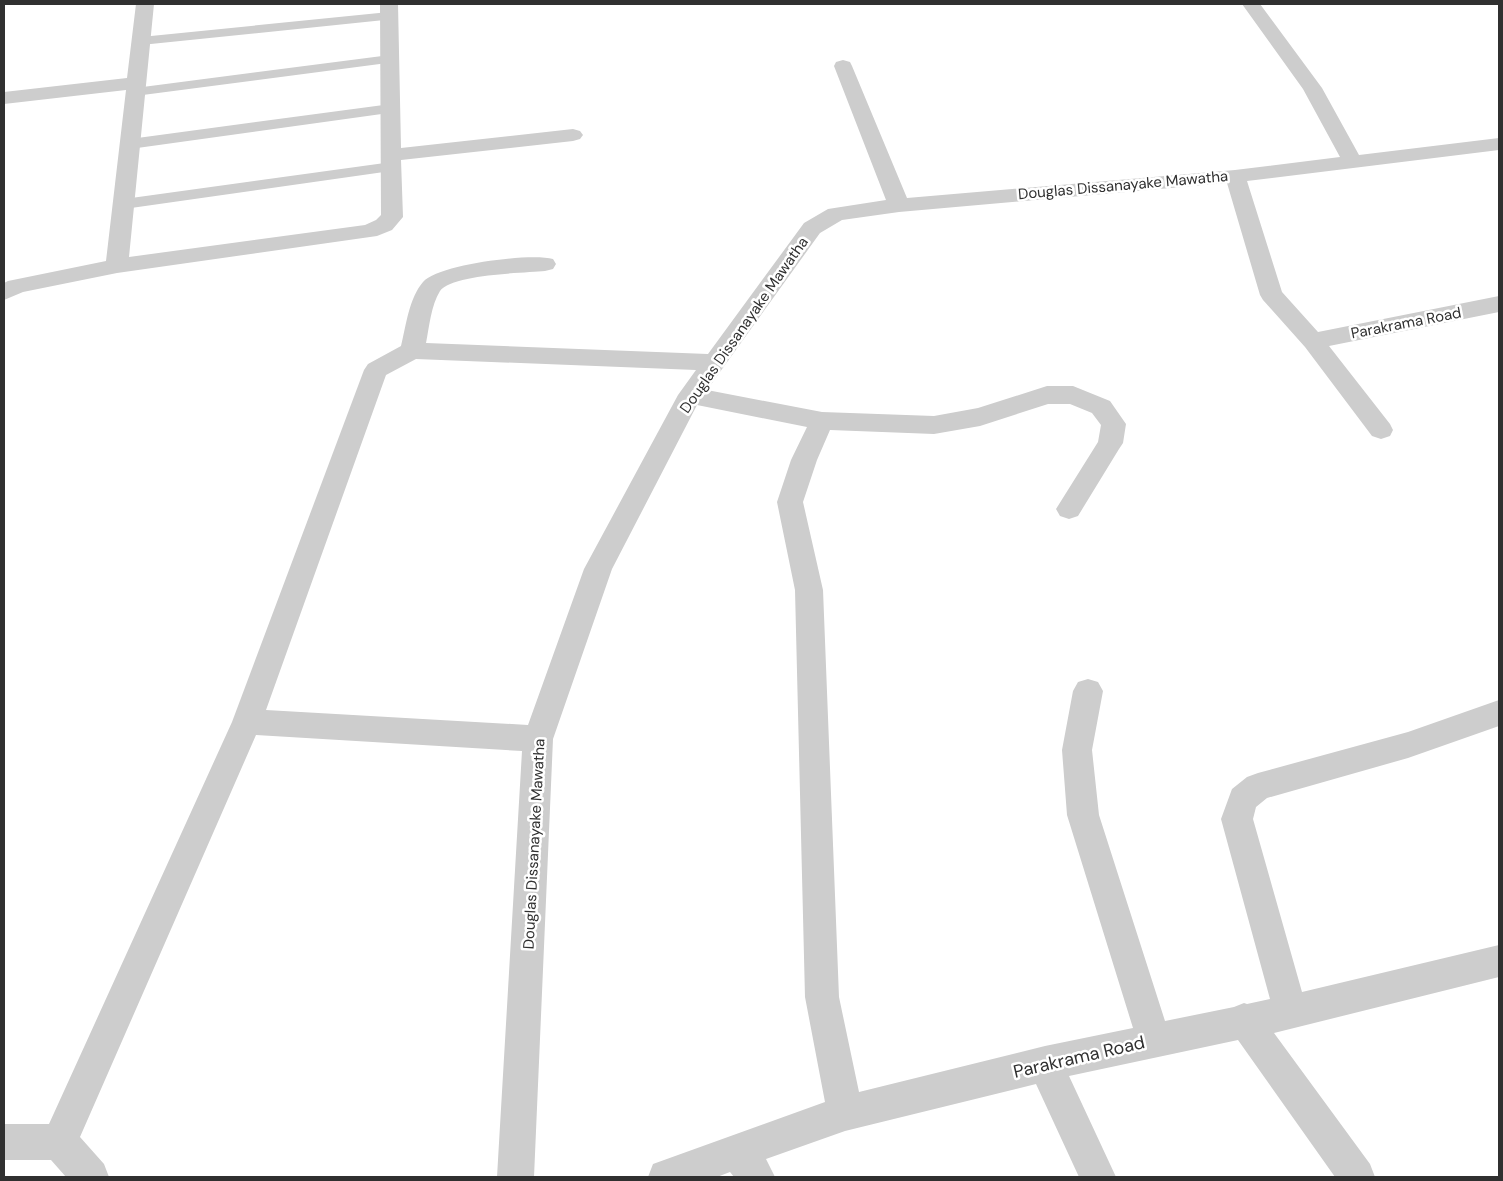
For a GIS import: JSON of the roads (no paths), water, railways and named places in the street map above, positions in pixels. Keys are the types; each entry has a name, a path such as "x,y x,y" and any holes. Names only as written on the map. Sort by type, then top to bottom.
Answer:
{"street":[{"path":"117,266 145,4"},
{"path":"1251,4 1312,88 1352,160"},
{"path":"4,292 16,286 117,266 369,230 384,225 392,217 389,10"},
{"path":"843,66 898,205"},
{"path":"4,98 136,88"},
{"path":"391,161 573,135"},
{"name":"Douglas Dissanayake Mawatha","path":"516,1177 538,738 598,569 690,395 812,228 836,214 898,205 1235,176 1352,160 1499,144"},
{"path":"1235,176 1271,295 1313,341 1381,430"},
{"path":"412,351 430,286 442,277 456,273 545,264"},
{"name":"Parakrama Road","path":"1313,341 1499,304"},
{"path":"59,1142 247,722 376,370 412,351 714,362"},
{"path":"690,395 822,421 934,425 980,417 1047,395 1073,395 1101,407 1114,424 1110,444 1069,510"},
{"path":"822,421 804,460 790,502 809,590 822,997 844,1113"},
{"path":"1088,691 1076,750 1083,815 1154,1040"},
{"path":"1291,1012 1237,819 1243,799 1258,786 1408,745 1499,713"},
{"path":"247,722 538,738"},
{"name":"Parakrama Road","path":"666,1177 747,1164 844,1113 1044,1064 1244,1020 1291,1012 1499,960"},
{"path":"1244,1020 1357,1177"},
{"path":"1044,1064 1098,1177"},
{"path":"4,1142 59,1142 92,1177"}],"lane":[{"path":"141,41 389,10"},
{"path":"136,88 390,60"},
{"path":"130,144 391,109"},
{"path":"124,204 391,161"}]}
